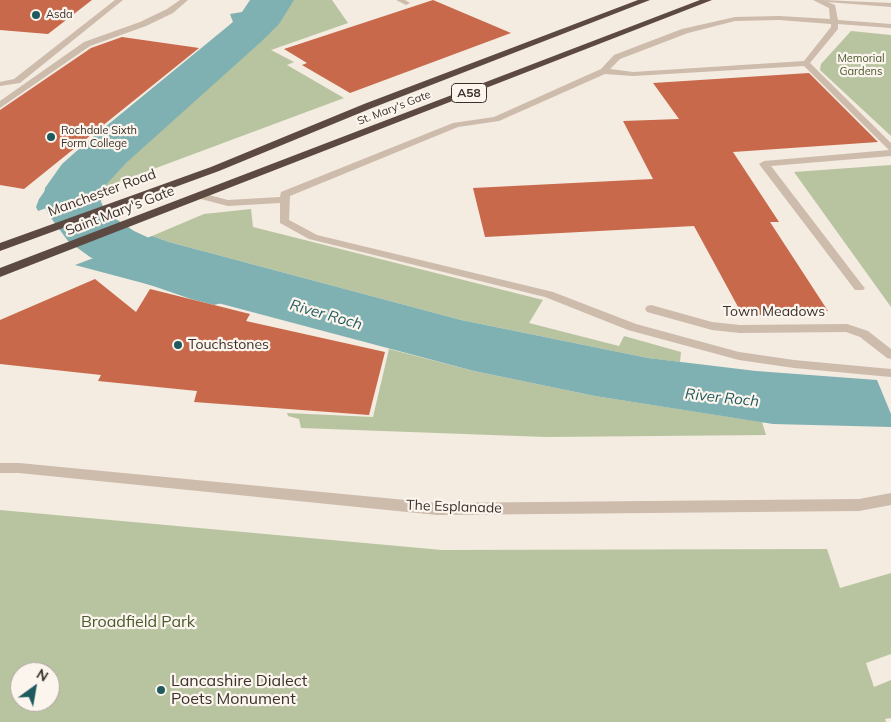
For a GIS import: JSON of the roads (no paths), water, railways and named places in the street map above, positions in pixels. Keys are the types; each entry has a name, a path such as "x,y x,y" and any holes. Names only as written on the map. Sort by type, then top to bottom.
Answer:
{"highway":[{"name":"St. Mary's Gate","path":"215,169 368,106 646,0"},
{"name":"St. Mary's Gate","path":"230,186 708,0"},
{"name":"Manchester Road","path":"3,246 215,169"},
{"name":"Saint Mary's Gate","path":"0,273 230,186"}],"street":[{"path":"0,84 17,81 119,0"},
{"path":"0,105 87,44 170,12 184,0"},
{"path":"604,71 633,74 806,63 835,27 832,7 817,0"},
{"path":"827,0 891,5"},
{"path":"891,26 779,18 735,19 685,32 617,57 604,71 496,119 456,125 285,194 284,221 313,237 549,294 632,328 740,356 794,364 877,370 891,373"},
{"path":"806,63 891,148"},
{"path":"859,288 764,164 891,152"},
{"path":"201,196 228,203 285,200"},
{"name":"Town Meadows","path":"651,308 712,326 740,329 828,326 847,328 864,334 891,355"},
{"name":"The Esplanade","path":"0,462 19,468"},
{"name":"The Esplanade","path":"0,468 19,468 437,509 859,505 891,499"}],"water":[{"path":"250,0 292,0 272,29 113,173 105,187 38,211 36,207 39,199 54,178 219,37 233,22 230,14 242,12"},
{"path":"152,236 461,320 648,358 756,371 877,380 891,414 891,427 773,424 595,396 474,371 75,265"}],"waterway":[{"name":"River Roch","path":"214,285 150,263 112,244 89,228 78,214 72,202 74,188 82,176 107,152 248,31 264,15 274,0"}],"place":[{"name":"Asda","path":"36,15"},
{"name":"Rochdale Sixth Form College","path":"51,137"},
{"name":"Touchstones","path":"178,345"},
{"name":"Lancashire Dialect Poets Monument","path":"161,690"}],"park label":[{"name":"Memorial Gardens","path":"861,65"},
{"name":"Broadfield Park","path":"138,622"}]}
